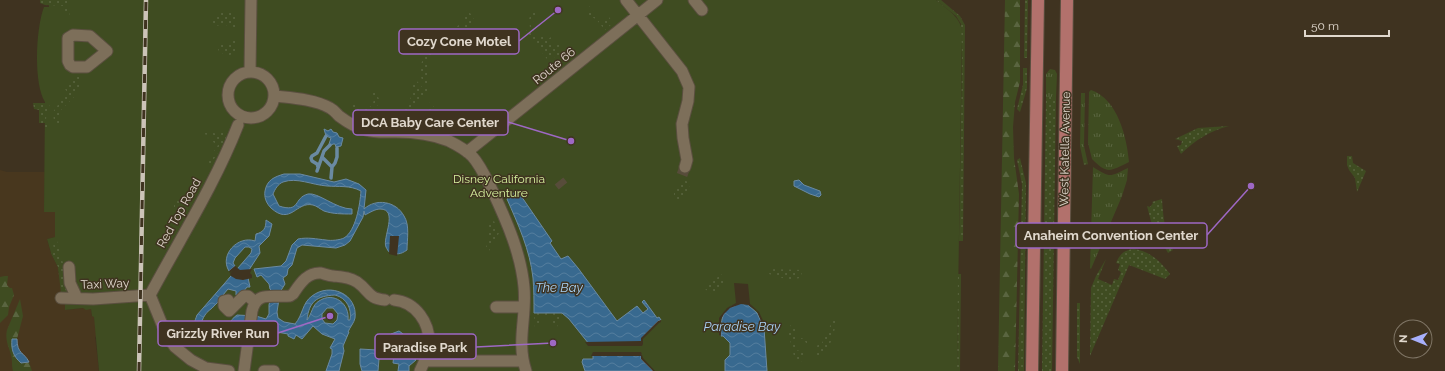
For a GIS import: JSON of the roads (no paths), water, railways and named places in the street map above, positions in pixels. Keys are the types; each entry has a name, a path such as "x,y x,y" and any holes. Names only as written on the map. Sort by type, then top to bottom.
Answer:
{"main road":[{"path":"1032,371 1038,0"},
{"name":"West Katella Avenue","path":"1062,371 1067,0"}],"street":[{"path":"250,72 251,0"},
{"path":"626,0 682,71 689,87 688,101 682,124 687,160 685,167"},
{"name":"Route 66","path":"467,152 657,0"},
{"path":"694,0 702,10"},
{"path":"250,72 261,74 268,79 273,87 274,96 270,108 262,115 250,118 237,113 233,109 229,101 229,89 237,76 250,72"},
{"path":"244,371 252,311 255,302 261,297 293,294 305,278 322,273 349,277 362,285 376,299 408,304 415,310 425,323 429,336 429,346 423,366 525,366 521,342 524,288 521,270 512,235 485,175 473,157 449,141 424,133 367,131 352,125 331,108 326,106 303,99 274,96"},
{"name":"Red Top Road","path":"150,295 232,143 238,125"},
{"path":"69,267 70,283 77,298"},
{"path":"150,295 166,334 175,346 191,360 206,368 229,371"},
{"name":"Taxi Way","path":"61,298 150,295"},
{"path":"228,300 224,301 224,306 229,311 244,296 248,296 255,302"},
{"path":"496,307 524,307"},
{"path":"264,371 274,371"}],"water":[{"path":"324,129 328,131 331,129 333,132 337,133 339,137 343,138 341,146 336,147 335,144 333,144 330,146 329,144 331,138 326,136"},
{"path":"284,174 300,174 334,182 346,179 359,184 366,190 364,209 374,203 380,202 391,204 400,211 406,220 408,228 407,250 402,253 390,253 386,247 385,243 389,219 386,210 378,209 365,215 364,211 363,217 350,241 345,245 336,248 302,245 297,248 292,265 288,269 287,275 283,278 285,284 280,292 277,312 278,318 284,322 295,324 300,317 306,302 319,292 334,290 347,297 352,302 355,310 355,318 343,346 344,351 339,371 326,371 332,354 332,349 330,348 335,339 322,334 313,326 302,339 296,335 294,339 288,336 288,334 243,326 227,341 214,345 200,341 193,331 197,315 251,253 252,249 245,247 235,258 233,263 235,266 229,271 226,259 228,253 242,241 255,241 256,234 264,229 266,220 272,224 269,236 259,246 260,253 247,273 250,287 247,287 240,296 236,295 236,291 228,289 226,291 202,320 202,329 207,334 212,336 222,336 232,319 237,315 256,316 266,319 269,314 272,291 269,284 261,275 257,277 254,269 281,266 286,261 292,245 298,239 309,238 338,240 344,238 352,230 358,210 361,191 348,187 327,186 294,180 283,182 277,187 273,194 279,206 291,208 303,196 312,194 340,206 352,209 352,214 338,214 324,211 313,205 307,205 284,215 271,208 267,202 265,191 269,182","holes":["335,295 339,296 348,304 350,320 348,320 348,314 344,304 335,298 325,298 319,301 313,307 307,320 310,308 315,301 319,298","327,308 333,308 338,314 337,320 333,324 325,323 322,319 322,314"]},
{"path":"799,180 804,185 820,191 821,195 819,197 810,194 794,186 794,181"},
{"name":"The Bay","path":"517,190 552,241 550,243 561,259 568,256 617,321 637,306 643,313 648,309 642,302 644,300 657,318 659,317 661,320 658,321 642,338 641,344 589,344 569,319 562,313 534,313 533,278 529,257 523,237 507,199"},
{"name":"Paradise Bay","path":"736,284 748,305 757,313 764,328 767,371 725,371 725,360 730,355 730,343 723,336 721,336 721,325 725,312 732,306 738,304"},
{"path":"399,331 407,338 409,349 414,350 412,357 416,360 409,366 409,371 398,371 399,364 393,363 395,345 391,343 391,334"},
{"path":"12,339 17,339 19,350 29,362 21,363 16,358 12,349"},
{"path":"360,349 377,350 377,358 379,359 378,371 362,371 360,364"},
{"path":"593,354 641,354 641,359 653,371 585,371 582,362 583,359 593,359"}],"waterway":[{"path":"318,167 311,158 317,153 326,136"},
{"path":"317,171 324,151 330,145"},
{"path":"331,178 332,167 337,157 337,148"},
{"path":"322,157 332,167"}],"tunnel":[{"path":"682,175 685,167"},
{"path":"559,181 563,186"}],"railway":[{"path":"139,371 146,0"}],"place":[{"name":"Cozy Cone Motel","path":"558,10"},
{"name":"DCA Baby Care Center","path":"571,141"},
{"name":"Anaheim Convention Center","path":"1251,186"},
{"name":"Grizzly River Run","path":"330,316"},
{"name":"Paradise Park","path":"553,343"}],"park label":[{"name":"Disney California Adventure","path":"499,186"}]}
